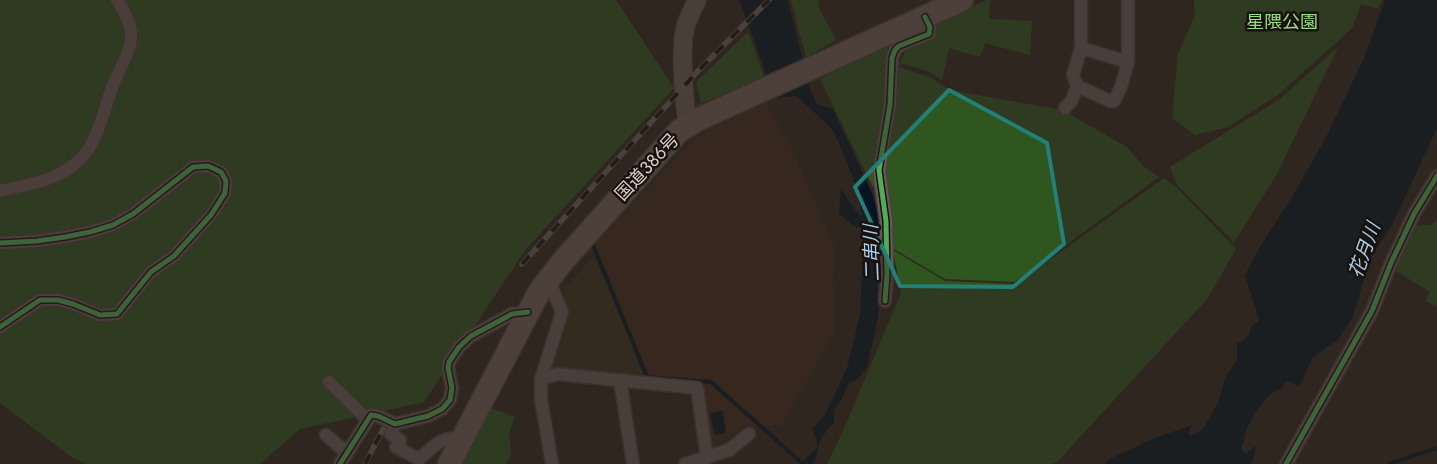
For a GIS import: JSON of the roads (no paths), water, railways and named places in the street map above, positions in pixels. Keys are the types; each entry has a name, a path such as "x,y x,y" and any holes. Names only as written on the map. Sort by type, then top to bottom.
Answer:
{"highway":[{"name":"国道386号","path":"449,464 528,312 546,283 563,260 679,132 688,125 750,96 962,0"}],"street":[{"path":"0,191 60,175 81,159 90,146 130,44 131,32 124,11 117,0"},
{"path":"688,125 684,82 685,30 697,0"},
{"path":"1065,108 1072,100 1077,86 1073,75 1081,48 1081,0"},
{"path":"1077,86 1110,101 1114,101 1121,87 1128,62 1128,0"},
{"path":"885,301 887,275 886,221 879,170 890,105 892,58 899,46 929,34 930,27 925,17"},
{"path":"1081,48 1128,62"},
{"path":"0,243 65,237 114,225 134,214 193,167 208,166 221,172 226,181 225,193 211,215 174,256 151,272 116,314 100,315 58,300 40,300 0,328"},
{"path":"1286,464 1372,311 1391,263 1414,214 1437,176"},
{"path":"546,283 552,288 562,312 541,379 541,399 552,464"},
{"path":"326,435 344,458 371,415 378,416 395,424 428,416 442,409 450,400 452,388 448,368 449,362 459,347 471,336 512,314 528,312"},
{"path":"541,379 557,374 696,388 707,458"},
{"path":"620,380 633,464"},
{"path":"329,382 368,420"},
{"path":"395,424 391,434 400,440 396,447 419,459 442,440 452,437 462,439"},
{"path":"685,464 729,450 749,434"}],"water":[{"name":"二串川","path":"739,0 788,0 811,92 816,103 833,109 872,193 880,220 878,317 867,367 858,379 848,384 842,399 834,410 834,423 822,438 812,464 802,464 817,448 817,442 812,429 825,415 847,368 860,315 863,250 868,231 865,224 858,228 855,227 839,214 841,189 858,214 862,215 853,178 835,134 829,126 795,96 775,98"},
{"path":"1385,0 1437,0 1437,128 1392,225 1330,321 1299,387 1289,381 1285,383 1282,388 1276,390 1266,399 1253,417 1241,449 1246,453 1256,446 1251,464 1104,464 1109,459 1149,440 1192,425 1188,433 1190,436 1202,430 1218,403 1225,378 1237,360 1237,344 1249,336 1251,327 1259,320 1245,275 1259,248 1292,197 1326,137 1364,58"},
{"path":"723,411 726,433 714,435 710,413"}],"waterway":[{"path":"594,247 647,377 711,382 803,464"},
{"name":"花月川","path":"1298,354 1330,332 1342,314 1358,261"},
{"path":"1389,464 1437,448"}],"railway":[{"path":"522,264 697,72 769,0"},
{"path":"365,464 383,429"}],"park label":[{"name":"星隈公園","path":"1282,22"}]}
